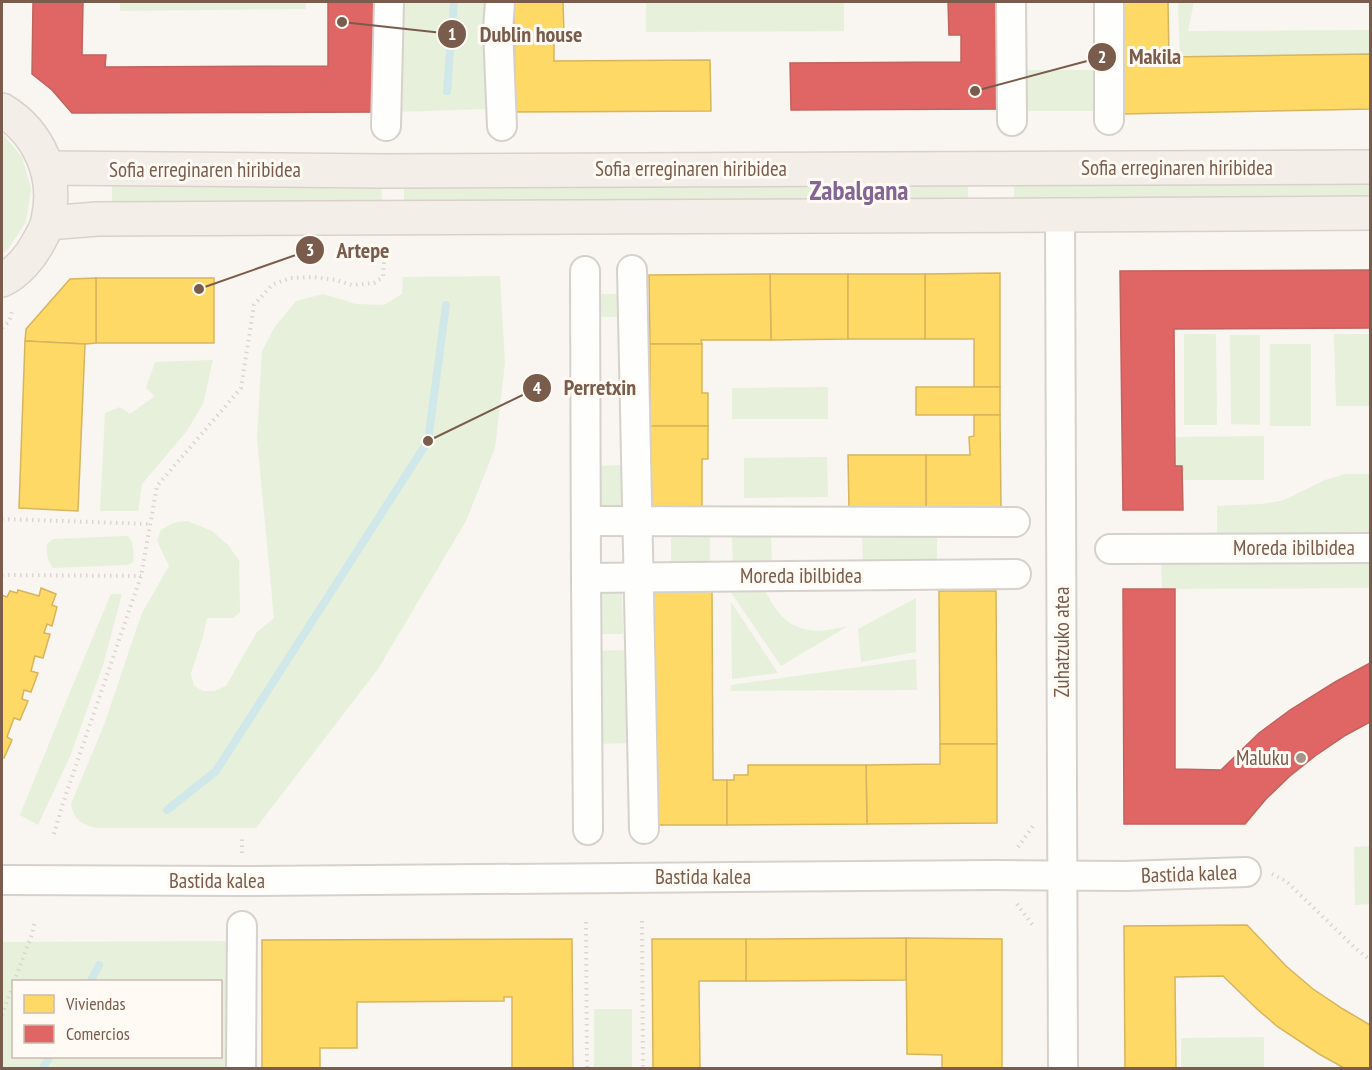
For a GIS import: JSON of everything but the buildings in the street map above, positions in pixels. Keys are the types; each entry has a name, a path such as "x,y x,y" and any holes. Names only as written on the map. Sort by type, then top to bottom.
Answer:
{"main road":[{"path":"2,110 22,126 38,145 47,168 51,195 48,222 33,253 9,277 11,291"},
{"name":"Sofia erreginaren hiribidea","path":"47,168 385,171 1371,167"},
{"path":"48,222 97,219 1371,213"}],"street":[{"path":"386,126 389,2"},
{"path":"500,2 498,29 502,126"},
{"path":"1011,2 1012,121"},
{"path":"1108,2 1109,120"},
{"name":"Zuhatzuko atea","path":"1060,215 1063,1068"},
{"path":"632,270 644,829"},
{"path":"585,271 588,830"},
{"path":"586,521 1015,522"},
{"name":"Moreda ibilbidea","path":"1110,549 1371,548"},
{"name":"Moreda ibilbidea","path":"586,578 1016,574"},
{"name":"Bastida kalea","path":"2,880 242,881 1125,876 1246,872"},
{"path":"241,1068 242,926"}],"path":[{"path":"54,834 141,576 157,486 241,388 254,305 272,285 290,278 313,277 352,285 374,283 383,277 385,249 394,248 395,217"},
{"path":"2,328 9,322 13,308 11,291"},
{"path":"2,519 150,524"},
{"path":"2,575 141,576"},
{"path":"1033,821 1033,827 1016,850 1016,902 1034,925 1034,937"},
{"name":"Bastida kalea","path":"1246,872 1265,871 1287,881 1355,948 1371,960"},
{"path":"15,980 32,934 34,921"},
{"path":"642,921 643,1068"},
{"path":"586,922 587,1068"},
{"path":"2,1015 12,988"}],"green space":[{"path":"120,2 306,2 306,9 120,11"},
{"path":"401,2 484,2 488,109 395,112"},
{"path":"646,2 844,2 844,31 646,32"},
{"path":"1178,2 1194,2 1188,31 1370,30 1370,54 1180,57"},
{"path":"1024,70 1096,70 1097,111 1023,111"},
{"path":"2,133 22,157 31,189 26,222 2,254"},
{"path":"1370,180 1370,199 1014,203 1014,182"},
{"path":"381,183 382,203 112,204 112,184"},
{"path":"404,183 968,183 968,202 404,202"},
{"path":"500,276 505,363 495,448 466,521 378,669 256,828 96,828 79,820 71,804 104,725 142,613 169,566 157,541 161,530 173,523 187,521 212,531 228,545 239,560 240,612 233,618 207,618 191,674 194,686 203,691 214,691 226,686 257,632 274,618 257,438 262,351 274,328 296,301 323,294 356,304 384,305 402,294 403,277"},
{"path":"597,294 621,294 621,317 596,317"},
{"path":"1184,334 1216,334 1217,425 1184,425"},
{"path":"1334,334 1370,334 1370,406 1336,406"},
{"path":"1230,335 1260,335 1260,425 1231,424"},
{"path":"1270,344 1311,344 1311,426 1270,426"},
{"path":"213,360 203,404 186,432 142,484 138,511 100,511 105,413 120,407 130,414 155,396 146,388 155,362"},
{"path":"828,387 828,419 732,419 732,388"},
{"path":"1264,436 1264,480 1183,480 1182,466 1175,466 1175,437"},
{"path":"827,457 828,497 744,498 744,458"},
{"path":"622,465 622,510 598,510 597,466"},
{"path":"1345,474 1370,474 1370,539 1217,538 1217,506 1263,504 1284,500 1325,480"},
{"path":"128,536 132,545 133,562 128,565 53,568 47,556 47,544 53,539"},
{"path":"862,536 937,536 937,563 863,563"},
{"path":"710,537 710,563 671,563 671,538"},
{"path":"732,537 771,537 772,563 733,564"},
{"path":"1370,556 1370,588 1162,589 1161,558"},
{"path":"764,590 784,619 801,628 819,631 848,626 781,666 730,591"},
{"path":"597,591 622,591 623,634 598,634"},
{"path":"111,594 122,594 103,665 71,754 38,825 20,815"},
{"path":"916,598 916,652 861,662 858,629"},
{"path":"731,602 778,673 732,679"},
{"path":"629,650 631,743 593,744 591,651"},
{"path":"916,659 917,690 731,691 731,685"},
{"path":"1370,846 1370,904 1355,905 1354,847"},
{"path":"231,941 231,1068 2,1068 2,942"},
{"path":"594,1009 632,1009 632,1068 594,1068"},
{"path":"1264,1037 1264,1068 1181,1068 1181,1038"}],"waterway":[{"path":"447,91 454,2"},
{"path":"167,810 216,771 428,441 446,305"},
{"path":"91,980 99,965"},
{"path":"43,1068 49,1058"}],"place":[{"name":"Dublin house","path":"342,22"},
{"name":"Makila","path":"975,91"},
{"name":"Artepe","path":"199,289"},
{"name":"Perretxin","path":"428,441"},
{"name":"Maluku","path":"1301,758"}],"district":[{"name":"Zabalgana","path":"859,191"}]}
